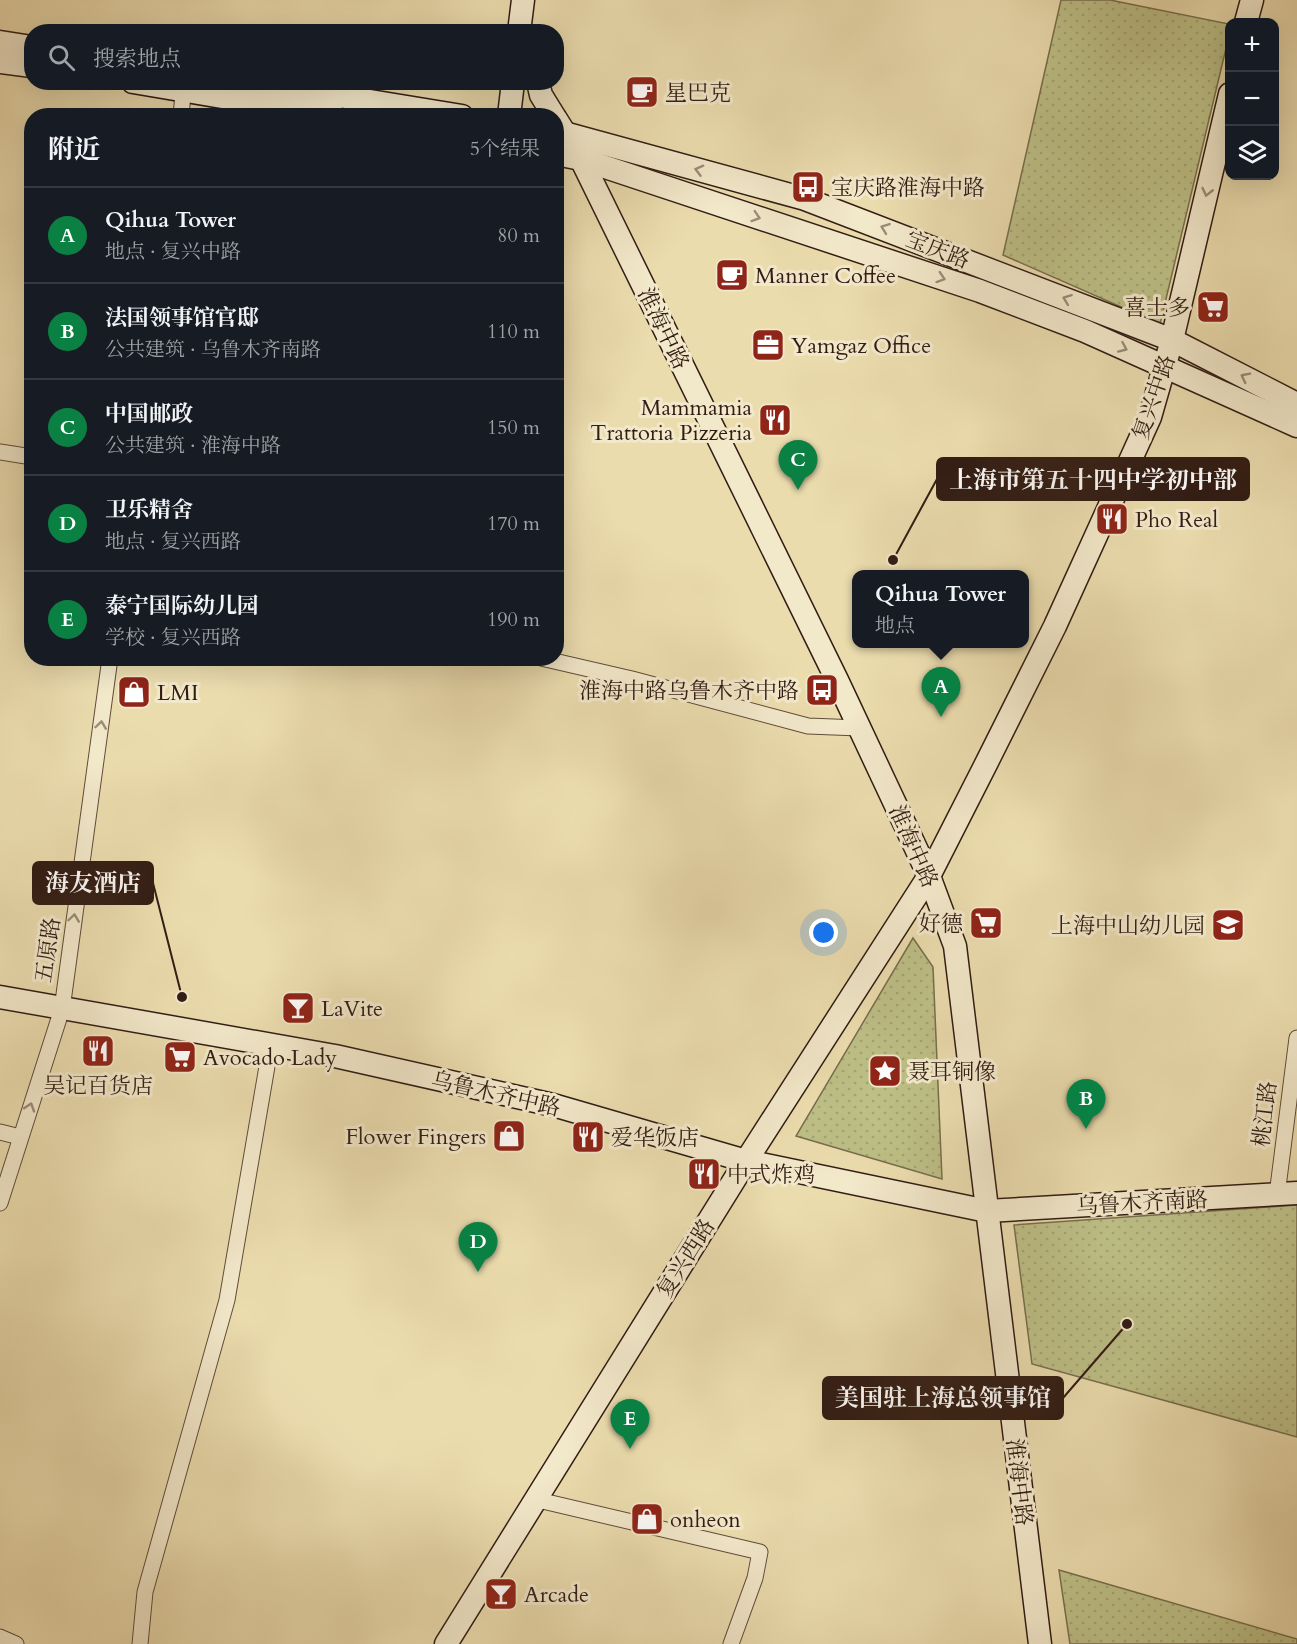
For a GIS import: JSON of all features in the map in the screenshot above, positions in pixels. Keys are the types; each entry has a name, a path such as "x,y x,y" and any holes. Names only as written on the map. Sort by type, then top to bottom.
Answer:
{"main road":[{"path":"520,24 523,0"},
{"path":"523,0 525,24"},
{"path":"1247,18 1252,0"},
{"path":"0,42 24,46"},
{"path":"0,62 24,65"},
{"path":"200,90 293,108"},
{"path":"303,90 413,108"},
{"path":"510,108 512,90"},
{"name":"淮海中路","path":"540,90 549,108"},
{"name":"复兴中路","path":"929,876 1060,615 1150,417 1172,340 1225,115"},
{"name":"宝庆路","path":"564,126 806,199 1172,340 1297,404"},
{"name":"淮海中路","path":"564,133 581,159 859,728 929,876 955,946 1040,1644"},
{"name":"宝庆路","path":"564,156 581,159 980,291 1085,331 1297,426"},
{"name":"复兴西路","path":"446,1644 746,1161 929,876"},
{"name":"乌鲁木齐中路","path":"0,997 271,1043 553,1105 746,1161 987,1211"},
{"name":"乌鲁木齐南路","path":"987,1211 1287,1194"}],"street":[{"path":"182,108 184,90"},
{"path":"0,452 24,456"},
{"path":"564,663 808,726 859,728"},
{"name":"五原路","path":"0,1203 62,1009 109,666"},
{"name":"桃江路","path":"1287,1194 1297,1038"},
{"path":"140,1644 145,1592 227,1300 271,1043"},
{"path":"0,1132 20,1137"},
{"path":"534,1499 760,1552 755,1578 731,1644"},
{"path":"0,1637 16,1644"}],"green space":[{"path":"1061,0 1110,0 1225,23 1225,53 1160,324 1003,255"},
{"path":"913,938 933,967 942,1179 796,1136"},
{"path":"1297,1205 1297,1437 1032,1364 1014,1225"},
{"path":"1059,1570 1297,1639 1297,1644 1070,1644"}],"place":[{"name":"星巴克","path":"642,92"},
{"name":"宝庆路淮海中路","path":"808,187"},
{"name":"Manner Coffee","path":"732,275"},
{"name":"喜士多","path":"1213,307"},
{"name":"Yamgaz Office","path":"768,345"},
{"name":"Mammamia Trattoria Pizzeria","path":"775,420"},
{"name":"中国邮政","path":"798,490"},
{"name":"Pho Real","path":"1112,519"},
{"name":"上海市第五十四中学初中部","path":"893,560"},
{"name":"淮海中路乌鲁木齐中路","path":"822,690"},
{"name":"LMI","path":"134,692"},
{"name":"Qihua Tower","path":"941,717"},
{"name":"好德","path":"986,923"},
{"name":"上海中山幼儿园","path":"1228,925"},
{"name":"海友酒店","path":"182,997"},
{"name":"LaVite","path":"298,1008"},
{"name":"吴记百货店","path":"98,1051"},
{"name":"Avocado Lady","path":"180,1057"},
{"name":"聂耳铜像","path":"885,1071"},
{"name":"法国领事馆官邸","path":"1086,1129"},
{"name":"Flower Fingers","path":"509,1136"},
{"name":"爱华饭店","path":"588,1137"},
{"name":"中式炸鸡","path":"704,1174"},
{"name":"卫乐精舍","path":"478,1272"},
{"name":"美国驻上海总领事馆","path":"1127,1324"},
{"name":"泰宁国际幼儿园","path":"630,1449"},
{"name":"onheon","path":"647,1519"},
{"name":"Arcade","path":"501,1594"}]}
